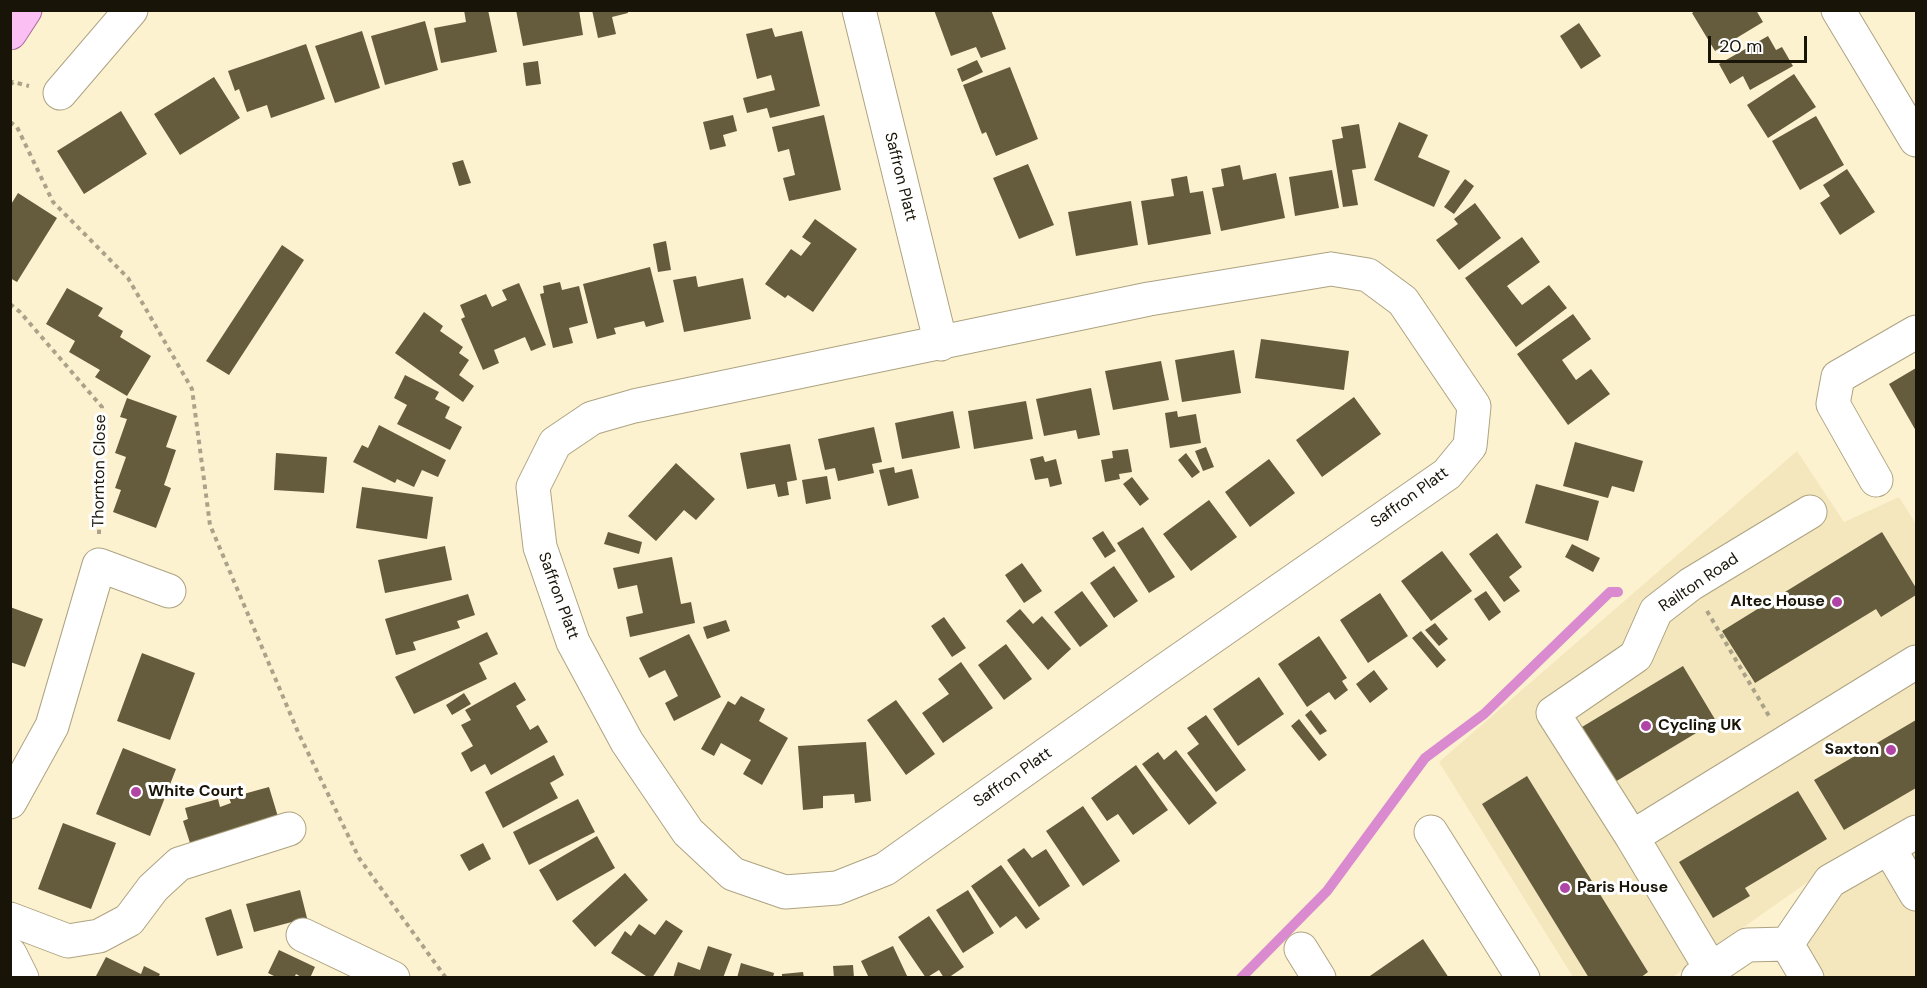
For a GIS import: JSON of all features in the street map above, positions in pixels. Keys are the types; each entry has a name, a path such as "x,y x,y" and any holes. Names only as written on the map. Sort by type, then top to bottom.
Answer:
{"main road":[{"path":"10,33 25,10"}],"street":[{"path":"60,93 131,10"},
{"name":"Saffron Platt","path":"858,10 941,344"},
{"path":"1839,10 1912,123"},
{"name":"Saffron Platt","path":"1331,269 1368,275 1403,301 1474,406 1470,446 1447,474 1155,676 885,869 837,888 785,892 733,874 688,832 627,742 573,642 540,547 533,488 555,443 592,418 634,406 941,344 1149,299 1331,269"},
{"path":"1876,480 1833,404 1838,377 1917,332"},
{"name":"Railton Road","path":"1787,944 1747,945 1705,973 1632,837 1553,713 1636,656 1656,611 1691,584 1810,512"},
{"path":"10,802 52,726 99,565 169,591"},
{"path":"1632,837 1917,662"},
{"path":"10,919 68,941 99,936 129,920 153,888 179,864 289,829"},
{"path":"1431,832 1523,978"},
{"path":"1807,978 1787,944 1830,881 1917,832"},
{"path":"1889,848 1917,894"},
{"path":"303,935 393,978"},
{"path":"1301,949 1319,978"},
{"path":"10,954 22,978"}],"path":[{"path":"10,122 17,127 53,202 128,278 192,389 210,525 298,732 359,858 446,978"},
{"name":"Thornton Close","path":"10,304 20,312 102,407 99,565"},
{"path":"1691,584 1785,742"}],"shaded area":[{"path":"1797,451 1844,522 1899,497 1916,524 1916,813 1829,867 1673,977 1573,977 1439,762"},
{"path":"1916,838 1916,977 1824,977 1797,934 1834,886"}],"building":[{"path":"464,10 488,10 497,52 441,63 434,28 466,22"},
{"path":"516,10 579,10 583,35 523,46"},
{"path":"592,10 627,10 628,13 612,17 616,34 598,38"},
{"path":"934,10 982,12 991,10 1006,49 981,58 976,47 951,56"},
{"path":"1696,10 1756,10 1763,22 1715,51 1692,13"},
{"path":"425,21 438,70 385,85 371,36"},
{"path":"1579,23 1601,56 1581,69 1560,36"},
{"path":"772,28 775,37 802,31 820,106 770,118 767,108 747,113 743,98 775,90 771,75 757,79 746,34"},
{"path":"362,31 380,88 335,103 315,46"},
{"path":"1768,36 1776,50 1782,47 1793,66 1750,90 1743,76 1730,84 1719,64"},
{"path":"306,44 325,99 271,118 267,105 247,112 239,89 235,91 228,71"},
{"path":"977,60 983,72 962,82 957,69"},
{"path":"538,61 541,84 526,86 523,63"},
{"path":"1010,67 1038,139 996,156 986,132 982,134 963,85"},
{"path":"1794,74 1816,107 1768,138 1747,105"},
{"path":"214,77 240,118 180,155 154,114"},
{"path":"121,111 147,154 84,194 57,151"},
{"path":"733,115 737,131 723,135 726,146 710,150 703,122"},
{"path":"824,115 841,190 789,201 783,178 795,175 789,149 778,152 772,127"},
{"path":"1816,116 1844,165 1800,190 1772,141"},
{"path":"1399,122 1428,135 1418,157 1450,171 1434,207 1374,180"},
{"path":"1359,124 1366,168 1352,170 1358,205 1343,207 1332,140 1343,138 1341,127"},
{"path":"463,160 471,183 459,186 452,163"},
{"path":"1028,164 1054,225 1019,239 993,178"},
{"path":"1240,165 1243,180 1276,173 1285,218 1221,231 1212,188 1224,186 1221,169"},
{"path":"1847,169 1875,212 1840,235 1820,203 1830,196 1823,185"},
{"path":"1332,170 1339,208 1295,216 1289,177"},
{"path":"1187,176 1190,193 1203,191 1211,234 1148,245 1141,201 1174,196 1171,179"},
{"path":"1465,179 1474,186 1454,214 1444,207"},
{"path":"18,193 57,218 17,282 10,278 10,206"},
{"path":"1131,201 1138,245 1076,256 1068,212"},
{"path":"1475,203 1501,238 1459,270 1436,240 1458,224 1454,219"},
{"path":"815,219 857,249 813,312 788,295 785,298 765,284 791,249 801,256 811,243 802,237"},
{"path":"1522,237 1540,262 1507,286 1522,305 1549,285 1567,308 1516,347 1465,278"},
{"path":"666,241 671,270 658,272 653,244"},
{"path":"282,245 304,260 229,375 206,361"},
{"path":"650,267 664,322 646,327 644,321 614,328 616,334 597,339 583,284"},
{"path":"696,276 698,287 743,278 751,319 684,332 673,280"},
{"path":"560,282 562,290 579,286 588,323 569,328 573,343 553,348 540,294 544,293 543,286"},
{"path":"519,283 546,345 531,351 525,337 494,350 499,363 483,370 461,319 465,317 460,305 486,294 492,307 507,300 502,290"},
{"path":"67,288 103,308 98,316 123,331 120,337 151,356 127,396 95,377 100,370 69,352 75,341 46,324"},
{"path":"424,312 443,326 440,331 463,347 459,353 469,360 459,375 474,386 463,402 395,353"},
{"path":"1573,314 1591,339 1562,360 1576,380 1591,369 1610,394 1568,425 1517,354"},
{"path":"1261,339 1349,351 1344,390 1255,378"},
{"path":"1234,350 1241,393 1182,402 1175,360"},
{"path":"1161,361 1169,400 1113,410 1105,371"},
{"path":"1916,368 1916,431 1889,384"},
{"path":"405,375 439,392 435,399 450,407 445,418 462,427 450,450 397,424 407,405 394,398"},
{"path":"1091,388 1100,435 1078,439 1076,430 1044,436 1036,399"},
{"path":"1354,397 1381,434 1322,477 1296,440"},
{"path":"127,398 177,416 166,447 176,450 164,485 171,488 156,528 113,512 121,490 115,488 126,457 115,453 127,419 120,417"},
{"path":"1026,401 1033,439 974,449 968,411"},
{"path":"953,411 960,448 902,459 895,423"},
{"path":"1177,411 1178,417 1196,414 1201,443 1170,448 1165,413"},
{"path":"379,425 446,460 438,477 422,470 414,487 397,479 395,483 353,462 362,445 368,448"},
{"path":"874,427 882,462 872,464 874,473 838,481 835,468 825,470 818,439"},
{"path":"1575,442 1643,461 1634,492 1612,486 1608,498 1563,486"},
{"path":"790,444 797,480 787,482 789,495 778,497 775,484 747,489 740,453"},
{"path":"1206,447 1214,467 1203,471 1195,451"},
{"path":"1128,449 1132,472 1119,474 1120,479 1105,482 1101,460 1113,458 1112,451"},
{"path":"276,453 327,457 324,493 274,490"},
{"path":"1186,453 1200,472 1192,478 1178,460"},
{"path":"1043,456 1045,462 1056,459 1062,484 1050,487 1048,478 1035,480 1030,459"},
{"path":"1269,459 1295,493 1250,527 1225,492"},
{"path":"676,463 715,499 696,520 684,510 656,541 628,516"},
{"path":"894,467 895,473 912,469 919,498 888,506 879,470"},
{"path":"827,476 831,499 806,504 802,480"},
{"path":"1132,477 1149,499 1140,506 1123,484"},
{"path":"1536,484 1599,501 1588,541 1525,523"},
{"path":"362,487 433,497 427,539 356,528"},
{"path":"1209,500 1237,537 1191,571 1163,534"},
{"path":"1143,527 1175,577 1149,593 1117,543"},
{"path":"1103,531 1116,551 1105,558 1092,538"},
{"path":"608,532 642,542 639,554 604,544"},
{"name":"Altec House","path":"1882,532 1916,588 1916,595 1881,617 1876,609 1755,683 1722,631"},
{"path":"1497,533 1522,567 1509,577 1520,591 1504,602 1469,554"},
{"path":"1572,544 1600,558 1593,572 1565,557"},
{"path":"445,546 452,580 385,593 378,560"},
{"path":"1442,551 1472,591 1431,621 1401,581"},
{"path":"672,557 681,604 691,602 695,623 630,637 626,617 643,613 637,585 618,589 613,568"},
{"path":"1022,563 1042,591 1024,603 1005,575"},
{"path":"1114,566 1138,601 1114,618 1090,583"},
{"path":"1082,591 1108,626 1080,647 1054,612"},
{"path":"1486,591 1501,612 1489,621 1474,599"},
{"path":"1380,593 1408,636 1368,663 1340,620"},
{"path":"468,594 475,615 457,621 460,628 413,642 416,650 396,655 385,619"},
{"path":"10,607 43,619 25,667 10,662"},
{"path":"1020,609 1033,624 1042,616 1071,649 1048,670 1006,621"},
{"path":"944,617 966,648 952,657 931,626"},
{"path":"726,620 730,631 707,639 703,627"},
{"path":"1435,623 1448,639 1439,646 1425,630"},
{"path":"1421,631 1446,660 1437,668 1412,638"},
{"path":"487,632 498,654 479,663 487,679 414,714 395,677"},
{"path":"689,634 721,697 674,721 665,703 678,696 665,670 649,678 639,658"},
{"path":"1319,636 1347,678 1342,681 1348,690 1335,700 1329,692 1307,707 1278,664"},
{"path":"1006,644 1032,679 1004,700 978,665"},
{"name":"White Court","path":"142,653 195,673 170,740 117,721"},
{"path":"961,662 993,708 943,743 922,713 949,694 938,679"},
{"name":"Cycling UK","path":"1683,666 1716,721 1610,785 1577,730"},
{"path":"1374,670 1388,689 1370,703 1356,684"},
{"path":"1259,677 1284,714 1238,746 1213,709"},
{"path":"515,682 526,700 516,706 530,730 538,725 548,742 491,775 485,764 471,772 461,753 473,746 461,725 471,720 465,710"},
{"path":"464,693 471,704 452,715 446,705"},
{"path":"741,696 765,709 759,721 788,738 762,785 743,774 751,760 721,743 714,756 701,749 728,701 735,705"},
{"path":"896,700 935,754 906,775 867,720"},
{"path":"1311,710 1327,731 1320,735 1305,715"},
{"path":"1206,715 1246,770 1216,792 1187,753 1199,744 1187,728"},
{"path":"1299,719 1327,755 1319,761 1291,726"},
{"name":"Saxton","path":"1916,720 1916,788 1844,830 1814,780"},
{"path":"866,742 871,801 855,803 854,794 823,796 823,808 803,810 798,746"},
{"name":"White Court","path":"123,748 176,769 150,836 96,814"},
{"path":"1176,750 1217,803 1189,825 1142,764 1158,752 1164,760"},
{"path":"554,755 564,775 550,783 558,798 503,828 485,792"},
{"path":"1136,765 1168,810 1133,835 1118,814 1107,821 1091,798"},
{"name":"Paris House","path":"1527,776 1648,972 1640,978 1589,978 1482,804"},
{"path":"269,787 279,820 191,846 183,821 188,819 185,808 218,799 220,807 231,803 229,798"},
{"path":"1798,791 1827,839 1745,888 1750,896 1713,918 1679,862"},
{"path":"578,799 595,832 529,865 513,832"},
{"path":"1083,806 1120,861 1083,886 1046,831"},
{"path":"63,823 116,843 91,909 38,889"},
{"path":"597,836 615,868 557,901 539,870"},
{"path":"483,843 491,859 469,871 460,855"},
{"path":"1024,848 1032,858 1046,849 1070,886 1039,907 1007,860"},
{"path":"1001,865 1040,919 1026,929 1016,916 1000,928 971,886"},
{"path":"625,873 648,900 595,947 572,921"},
{"path":"300,890 307,918 254,932 246,904"},
{"path":"968,890 994,933 963,953 936,910"},
{"path":"231,909 243,948 217,956 205,918"},
{"path":"929,916 964,967 948,978 944,978 939,970 926,978 898,937"},
{"path":"666,920 683,931 652,978 611,953 625,931 631,936 639,924 655,935"},
{"path":"1423,939 1449,978 1367,978"},
{"path":"708,946 732,954 723,978 673,978 678,962 700,970"},
{"path":"893,946 908,978 869,978 861,961"},
{"path":"279,950 315,967 310,978 303,978 296,974 294,978 278,978 268,973"},
{"path":"106,957 141,974 144,966 160,974 158,978 99,978 96,976"},
{"path":"741,963 774,973 773,978 737,978"},
{"path":"853,965 854,978 834,978 833,966"},
{"path":"803,972 804,978 782,978 782,974"}],"waterway":[{"path":"1241,978 1327,891 1425,758 1484,714 1610,592 1618,592"}],"place":[{"name":"Altec House","path":"1837,602"},
{"name":"Cycling UK","path":"1646,726"},
{"name":"Saxton","path":"1891,750"},
{"name":"White Court","path":"136,792"},
{"name":"Paris House","path":"1565,888"}]}
